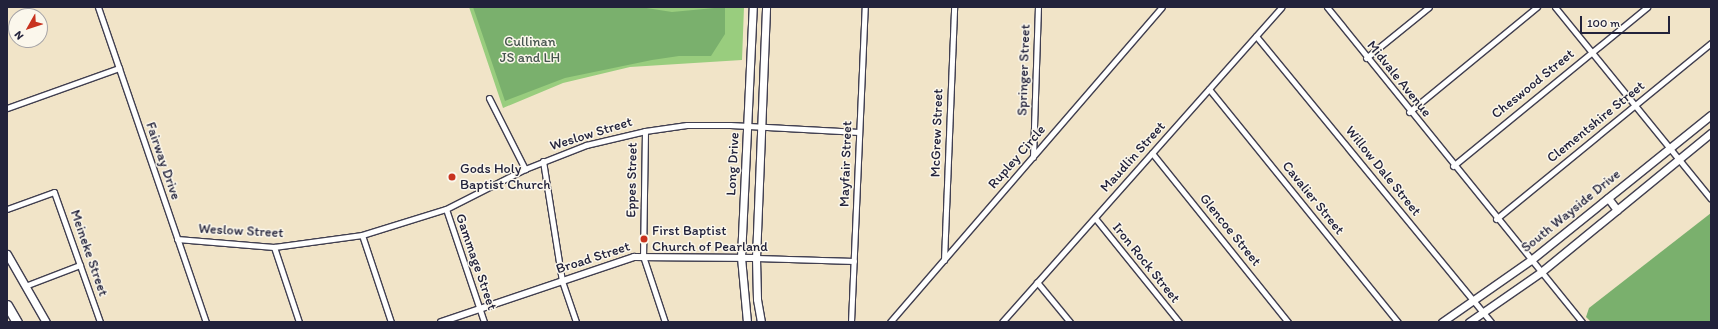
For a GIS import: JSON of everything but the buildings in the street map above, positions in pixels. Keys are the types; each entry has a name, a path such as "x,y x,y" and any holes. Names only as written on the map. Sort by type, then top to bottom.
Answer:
{"highway":[{"path":"7,305 17,322"}],"main road":[{"name":"Long Drive","path":"747,322 742,257 753,7"},
{"name":"Long Drive","path":"761,322 757,299 756,258 766,7"},
{"path":"751,58 764,59"},
{"name":"South Wayside Drive","path":"1442,322 1531,260 1711,114"},
{"name":"South Wayside Drive","path":"1469,322 1541,272 1711,133"},
{"path":"745,196 759,197"},
{"path":"1608,198 1617,210"},
{"path":"7,254 46,322"}],"street":[{"name":"Fairway Drive","path":"98,7 206,322"},
{"name":"Mayfair Street","path":"852,322 865,7"},
{"name":"McGrew Street","path":"944,260 954,7"},
{"name":"Springer Street","path":"1033,157 1038,7"},
{"name":"Rupley Circle","path":"890,322 1162,7"},
{"name":"Maudlin Street","path":"1002,322 1282,7"},
{"name":"Midvale Avenue","path":"1327,7 1409,112 1531,260"},
{"path":"1366,58 1429,7"},
{"path":"1409,112 1537,7"},
{"path":"1556,7 1711,199"},
{"name":"Cheswood Street","path":"1453,166 1647,7"},
{"name":"Willow Dale Street","path":"1256,36 1491,322"},
{"name":"Clementshire Street","path":"1496,219 1711,43"},
{"path":"7,108 119,68"},
{"name":"Cavalier Street","path":"1209,89 1398,322"},
{"path":"489,98 525,169"},
{"name":"Weslow Street","path":"177,239 274,247 316,243 362,235 446,209 525,169 586,145 645,131 687,125 762,126 859,132"},
{"name":"Eppes Street","path":"645,131 643,256 665,322"},
{"name":"Glencoe Street","path":"1152,154 1288,322"},
{"path":"543,161 562,280 576,322"},
{"name":"Meineke Street","path":"7,209 54,192 100,322"},
{"name":"Gammage Street","path":"446,209 484,322"},
{"name":"Iron Rock Street","path":"1095,218 1179,322"},
{"path":"362,235 391,322"},
{"path":"274,247 299,322"},
{"name":"Broad Street","path":"441,322 562,280 643,256 742,257 854,261"},
{"path":"1531,260 1582,322"},
{"path":"25,286 80,265"},
{"path":"1037,282 1070,322"}],"green space":[{"name":"Cullinan JS and LH","path":"469,7 744,7 742,60 630,67 563,83 503,108"},
{"name":"Cullinan JS and LH","path":"473,7 640,7 672,12 725,7 725,34 711,56 679,56 652,60 565,78 505,101"},
{"path":"1711,213 1711,322 1591,322 1586,317 1589,308"}],"place":[{"name":"Gods Holy Baptist Church","path":"452,177"},
{"name":"First Baptist Church of Pearland","path":"644,239"}]}
